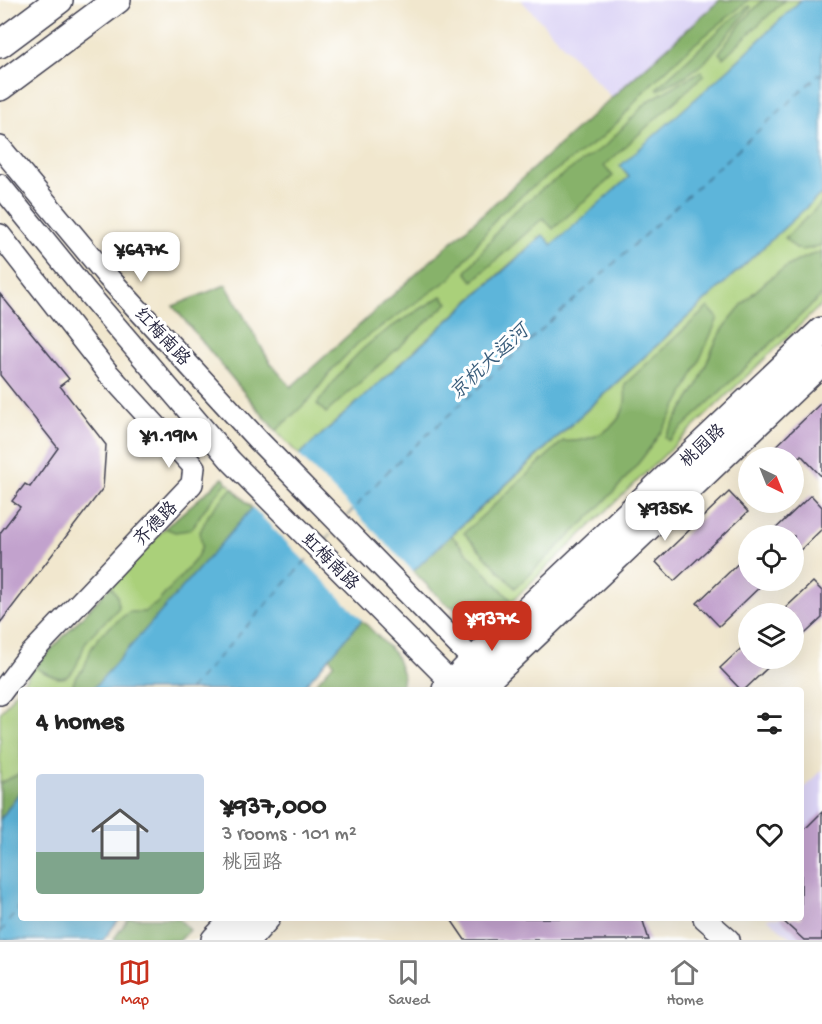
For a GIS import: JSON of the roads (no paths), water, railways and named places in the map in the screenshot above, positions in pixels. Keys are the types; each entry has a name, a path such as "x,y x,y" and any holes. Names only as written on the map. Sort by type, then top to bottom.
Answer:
{"main road":[{"path":"0,44 59,0"},
{"path":"0,87 117,0"},
{"name":"桃园路","path":"466,687 474,661 822,331"},
{"name":"桃园路","path":"467,687 822,361"},
{"path":"215,940 245,934 262,921"}],"street":[{"name":"红梅南路","path":"0,147 108,277 258,440"},
{"name":"红梅南路","path":"0,184 86,291 231,461"},
{"name":"齐德路","path":"0,235 108,374 194,466 192,484 27,658 0,693"},
{"name":"虹梅南路","path":"258,440 474,661"},
{"name":"虹梅南路","path":"231,461 430,661 462,687"},
{"path":"707,921 729,940"}],"water":[{"name":"京杭大运河","path":"801,0 822,0 822,193 451,535 362,620 304,687 95,687 299,455 543,235 552,245 629,177 620,166 730,68"},
{"path":"18,794 18,921 118,921 103,940 0,940 0,820"}]}
